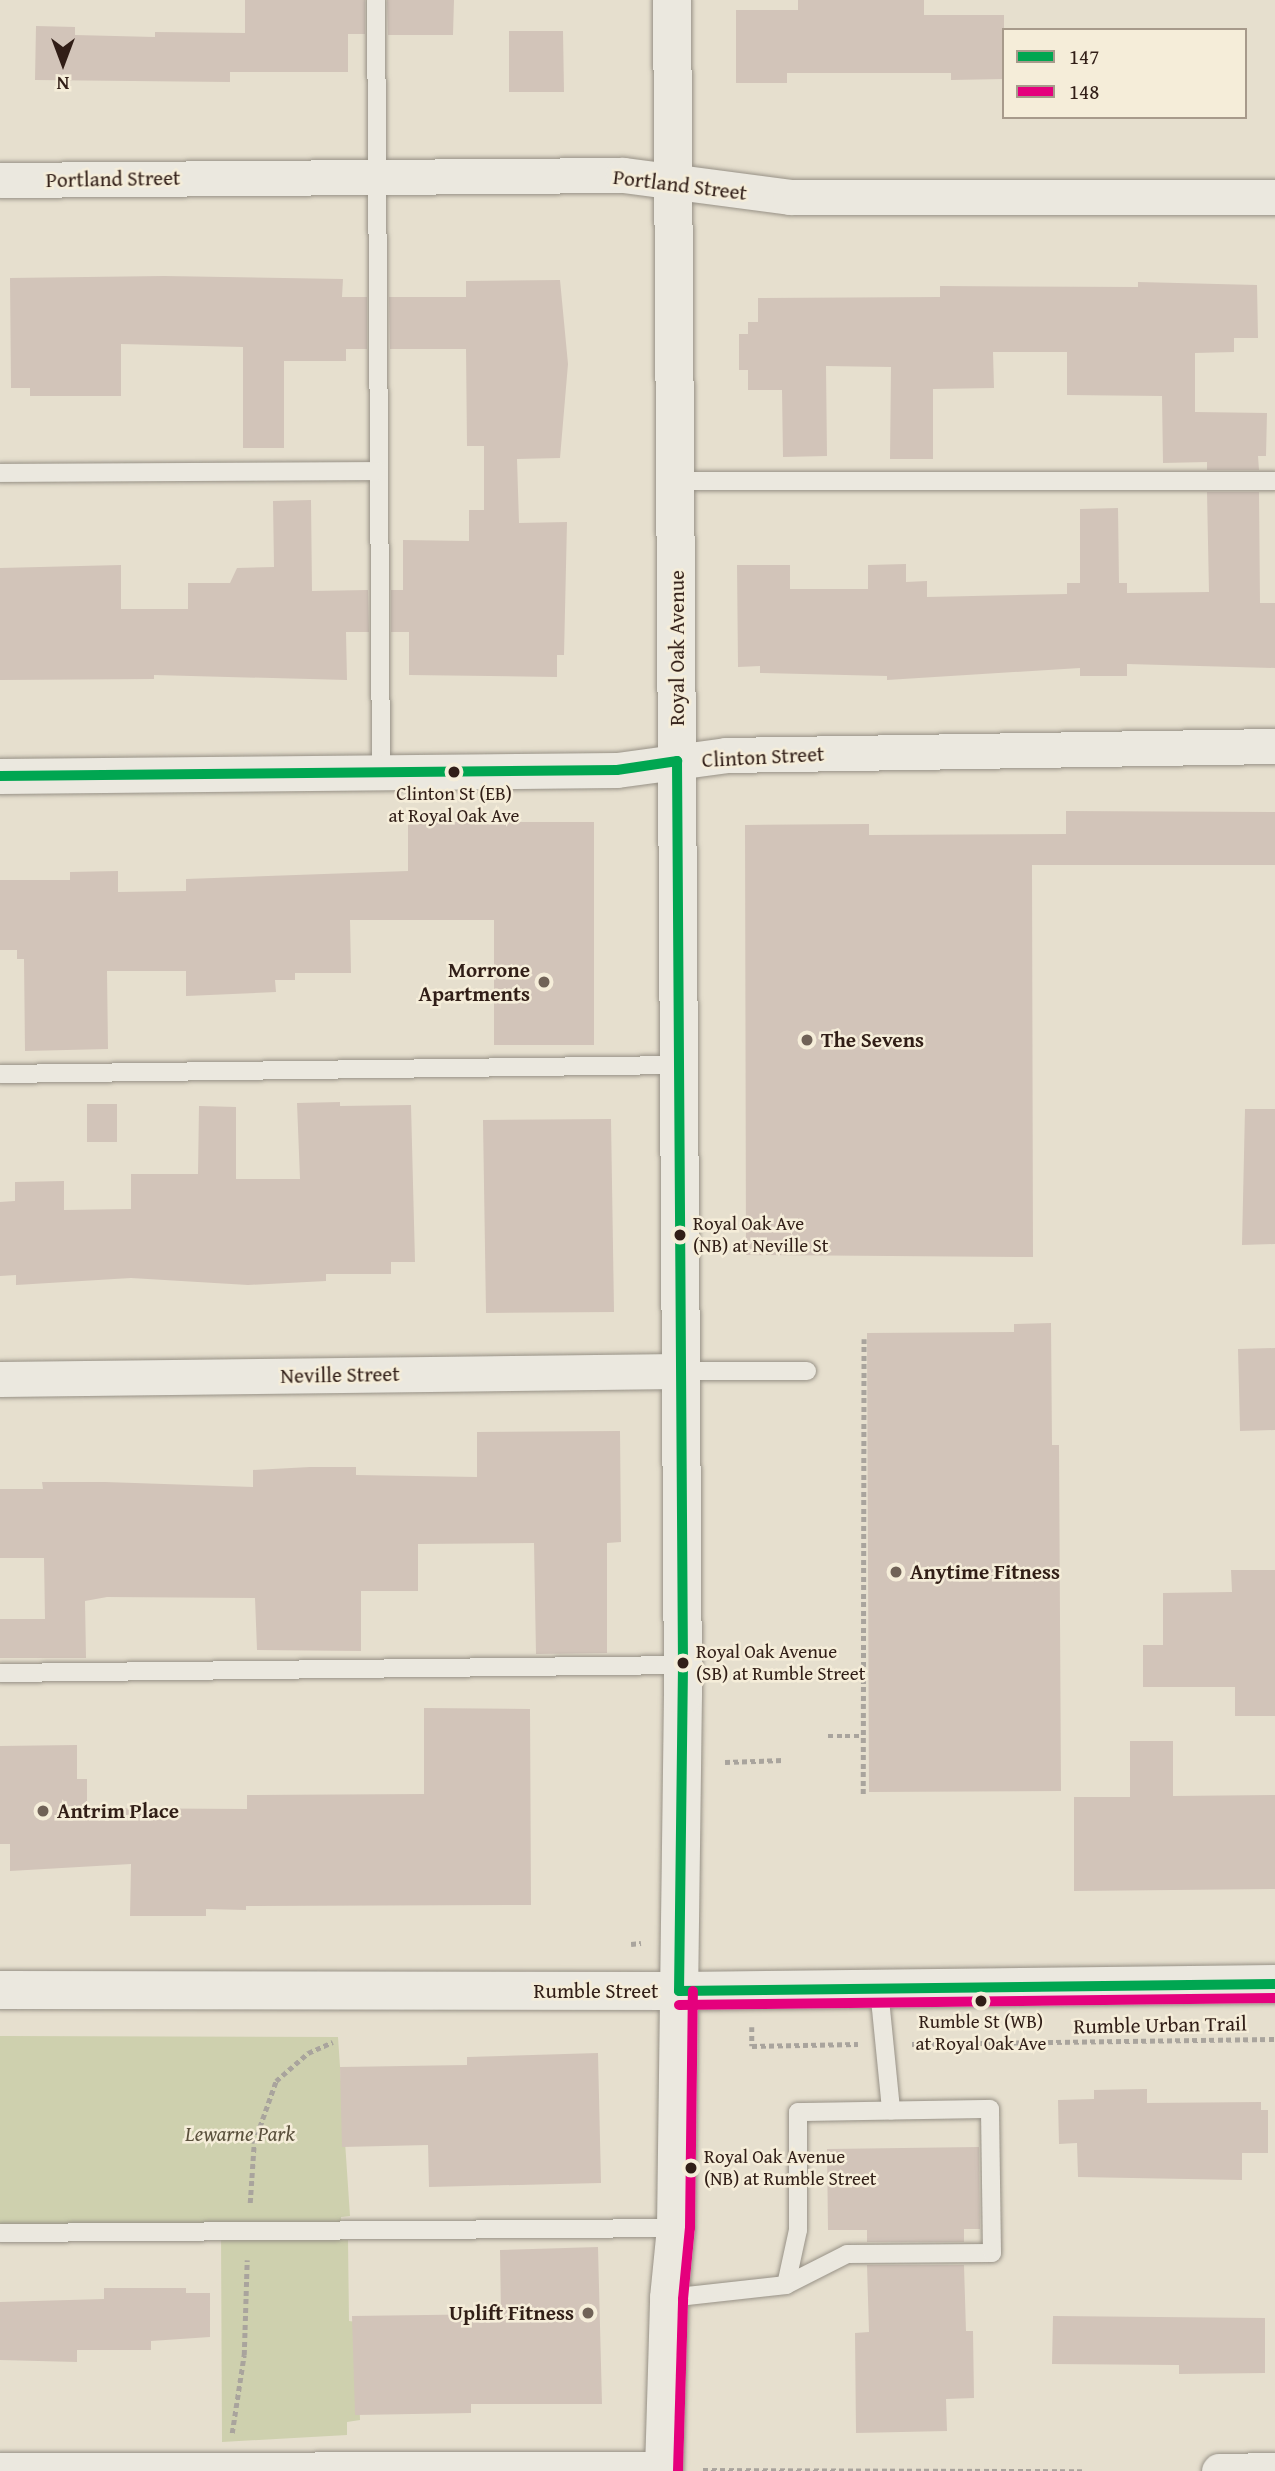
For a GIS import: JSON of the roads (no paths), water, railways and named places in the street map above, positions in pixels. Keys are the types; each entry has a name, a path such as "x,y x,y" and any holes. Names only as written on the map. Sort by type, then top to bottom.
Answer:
{"street":[{"name":"Royal Oak Avenue","path":"664,2470 669,2298 676,2228 682,1665 672,0"},
{"name":"Portland Street","path":"0,180 623,175 672,184 790,197 1275,197"},
{"name":"Clinton Street","path":"0,776 381,770 617,770 726,755 1275,746"},
{"name":"Neville Street","path":"0,1379 680,1371"},
{"name":"Rumble Street","path":"0,1990 679,1991 1275,1984"},
{"path":"0,2470 664,2470"},
{"path":"1219,2471 1275,2470"}],"lane":[{"path":"376,0 375,177 381,770"},
{"path":"0,473 378,471"},
{"path":"676,481 1275,481"},
{"path":"0,1074 679,1065"},
{"path":"680,1371 807,1371"},
{"path":"0,1673 682,1665"},
{"path":"878,1989 891,2110"},
{"path":"669,2298 786,2285 847,2254 992,2253 989,2109 798,2112 798,2230 786,2285"},
{"path":"0,2233 676,2228"}],"place":[{"name":"Clinton St (EB) at Royal Oak Ave","path":"454,772"},
{"name":"Morrone Apartments","path":"544,982"},
{"name":"The Sevens","path":"807,1040"},
{"name":"Royal Oak Ave (NB) at Neville St","path":"680,1235"},
{"name":"Anytime Fitness","path":"896,1572"},
{"name":"Royal Oak Avenue (SB) at Rumble Street","path":"683,1663"},
{"name":"Antrim Place","path":"43,1811"},
{"name":"Rumble St (WB) at Royal Oak Ave","path":"981,2001"},
{"name":"Royal Oak Avenue (NB) at Rumble Street","path":"691,2168"},
{"name":"Uplift Fitness","path":"588,2313"}],"park label":[{"name":"Lewarne Park","path":"240,2134"}]}
